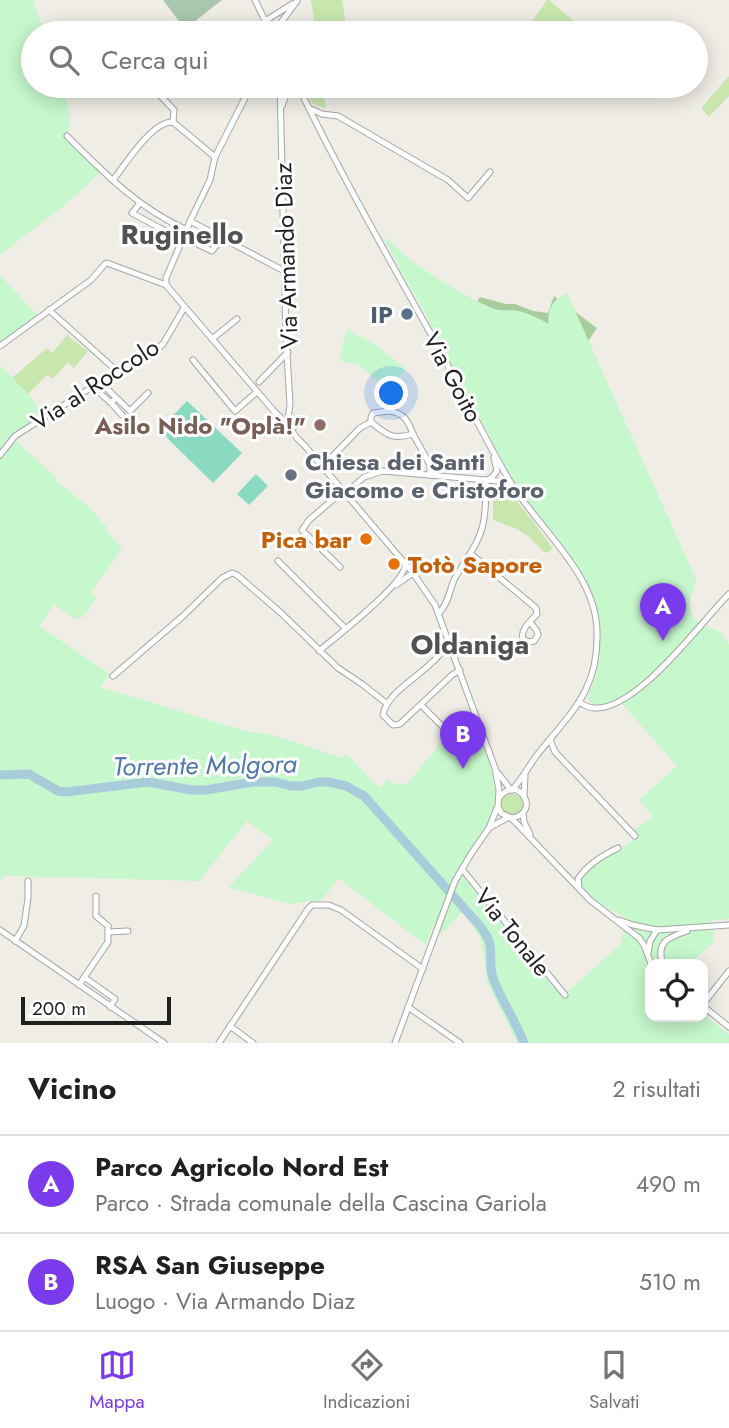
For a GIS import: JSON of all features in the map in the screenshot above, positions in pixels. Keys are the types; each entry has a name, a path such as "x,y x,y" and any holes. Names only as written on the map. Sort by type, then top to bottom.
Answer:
{"street":[{"path":"255,0 265,21 298,1"},
{"path":"283,21 298,1"},
{"path":"276,15 279,21"},
{"path":"162,98 174,110 173,122"},
{"path":"166,285 166,278 210,180 215,157 245,98"},
{"name":"Via Armando Diaz","path":"285,98 282,107 286,338 291,421"},
{"name":"Via Goito","path":"304,98 365,218 430,331 492,452 526,507 568,559 591,597 596,614 597,655 590,683 579,702 512,790"},
{"path":"308,107 315,112 338,116 448,180 468,198 490,172"},
{"path":"320,132 324,121 334,116"},
{"path":"113,180 151,132 166,122 173,122 215,157"},
{"path":"67,135 139,203 187,230"},
{"path":"139,203 132,213 183,239 212,251 222,238"},
{"path":"190,221 286,272"},
{"path":"0,346 91,280 107,263 166,285 257,392 281,417 291,421 297,438 426,589 439,613 495,768 503,782 524,797 526,806 523,813 489,828"},
{"name":"Via al Roccolo","path":"0,455 15,436 163,344 184,308"},
{"path":"49,310 118,372"},
{"path":"212,339 237,319"},
{"path":"259,382 288,352"},
{"path":"193,360 235,411 257,392"},
{"path":"100,382 137,417"},
{"path":"130,411 148,393"},
{"path":"101,394 122,415"},
{"path":"111,403 116,398"},
{"path":"413,434 394,437 372,422 371,416 375,412 394,411 407,419 430,465 430,475"},
{"path":"322,467 360,428 372,422"},
{"path":"486,480 497,471 492,452"},
{"path":"340,567 302,530 309,520 364,477 377,472 396,471 498,481 512,486"},
{"path":"439,613 445,607 454,580 471,554 484,520 486,480"},
{"path":"471,554 535,607 537,614 530,622"},
{"path":"278,561 345,628"},
{"path":"393,586 405,570 405,564"},
{"path":"113,676 183,616 222,578 232,573 268,601 338,668 386,703"},
{"path":"319,651 393,586 413,573"},
{"path":"579,702 591,708 601,708 619,702 637,691 729,594"},
{"path":"449,639 436,659 386,703 383,715 393,725 400,724 460,670"},
{"path":"436,659 446,655 455,657"},
{"path":"422,705 442,726"},
{"path":"550,740 555,752 635,836"},
{"path":"541,750 555,752"},
{"path":"495,768 501,813 536,842 596,905 639,938 649,959"},
{"name":"Via Goito","path":"524,797 527,771"},
{"path":"395,1043 452,888 489,828 503,793 512,790"},
{"path":"523,813 524,822 536,842"},
{"path":"580,889 578,879 583,872 605,854 618,848"},
{"name":"Via Tonale","path":"462,869 565,995"},
{"path":"565,873 583,872"},
{"path":"15,941 24,926 29,881"},
{"path":"79,985 108,942 108,926 96,916 96,897"},
{"path":"219,1043 312,905 337,907 423,969"},
{"path":"610,915 633,925 657,930 729,925"},
{"path":"662,959 660,951 665,941 699,927"},
{"path":"0,930 164,1043"},
{"path":"648,956 649,944 657,930"},
{"path":"108,932 128,931"},
{"path":"708,998 729,971"},
{"path":"84,978 115,999 110,1007"},
{"path":"408,1007 460,1043"},
{"path":"708,1009 729,1027"},
{"path":"230,1026 253,1043"}],"green space":[{"path":"0,0 33,0 40,21 21,21 21,98 65,98 70,126 64,138 101,171 65,205 0,255"},
{"path":"163,0 222,0 195,21 179,21"},
{"path":"311,0 342,0 345,21 314,21"},
{"path":"549,0 574,21 532,21"},
{"path":"729,76 729,96 709,117 701,108"},
{"path":"309,98 325,98 326,109 312,103"},
{"path":"388,238 407,257 436,278 495,309 519,311 549,324 552,305 567,293 696,579 690,601 692,614 700,624 721,633 729,645 729,919 712,920 714,942 695,959 645,959 645,1022 708,1022 708,1018 729,1035 729,1043 517,1043 487,982 479,935 464,914 461,913 441,934 433,926 426,945 338,878 322,900 289,904 229,887 273,840 247,821 199,881 3,876 0,882 0,365 45,415 14,437 57,482 88,506 122,549 90,593 97,598 83,617 77,620 54,604 39,626 110,674 100,687 245,731 272,735 342,758 346,753 380,788 388,779 396,786 400,782 407,784 469,708 490,764 495,793 494,807 490,820 456,871 562,997 621,944 625,917 599,902 579,880 582,873 634,839 629,834 653,816 639,800 677,766 618,699 600,704 589,701 588,696 600,654 600,623 596,603 584,577 513,481 384,240"},
{"path":"0,275 38,316 0,344"},
{"path":"554,296 597,328 581,352 477,302 480,297 548,313"},
{"path":"347,329 374,344 406,369 387,390 361,366 339,360"},
{"path":"68,334 88,351 74,368 67,363 53,379 47,375 27,395 11,379 47,348 52,353"},
{"path":"187,401 242,453 213,483 159,430"},
{"path":"256,474 268,486 249,505 237,494"},
{"path":"490,486 506,488 553,549 545,553 528,536 493,520 493,494 489,492"},
{"path":"512,794 520,797 523,805 520,813 512,816 504,813 501,805 504,797"}],"waterway":[{"name":"Torrente Molgora","path":"0,775 29,774 58,791 66,792 148,782 191,790 253,782 276,782 291,786 329,782 346,786 364,796 480,926 491,949 493,978 524,1043"}],"place":[{"name":"IP","path":"407,314"},
{"name":"Asilo Nido \"Oplà!\"","path":"320,425"},
{"name":"Chiesa dei Santi Giacomo e Cristoforo","path":"291,475"},
{"name":"Pica bar","path":"366,539"},
{"name":"Totò Sapore","path":"394,564"},
{"name":"Parco Agricolo Nord Est","path":"663,641"},
{"name":"RSA San Giuseppe","path":"463,769"}],"district":[{"name":"Ruginello","path":"182,234"},
{"name":"Oldaniga","path":"470,644"}]}
